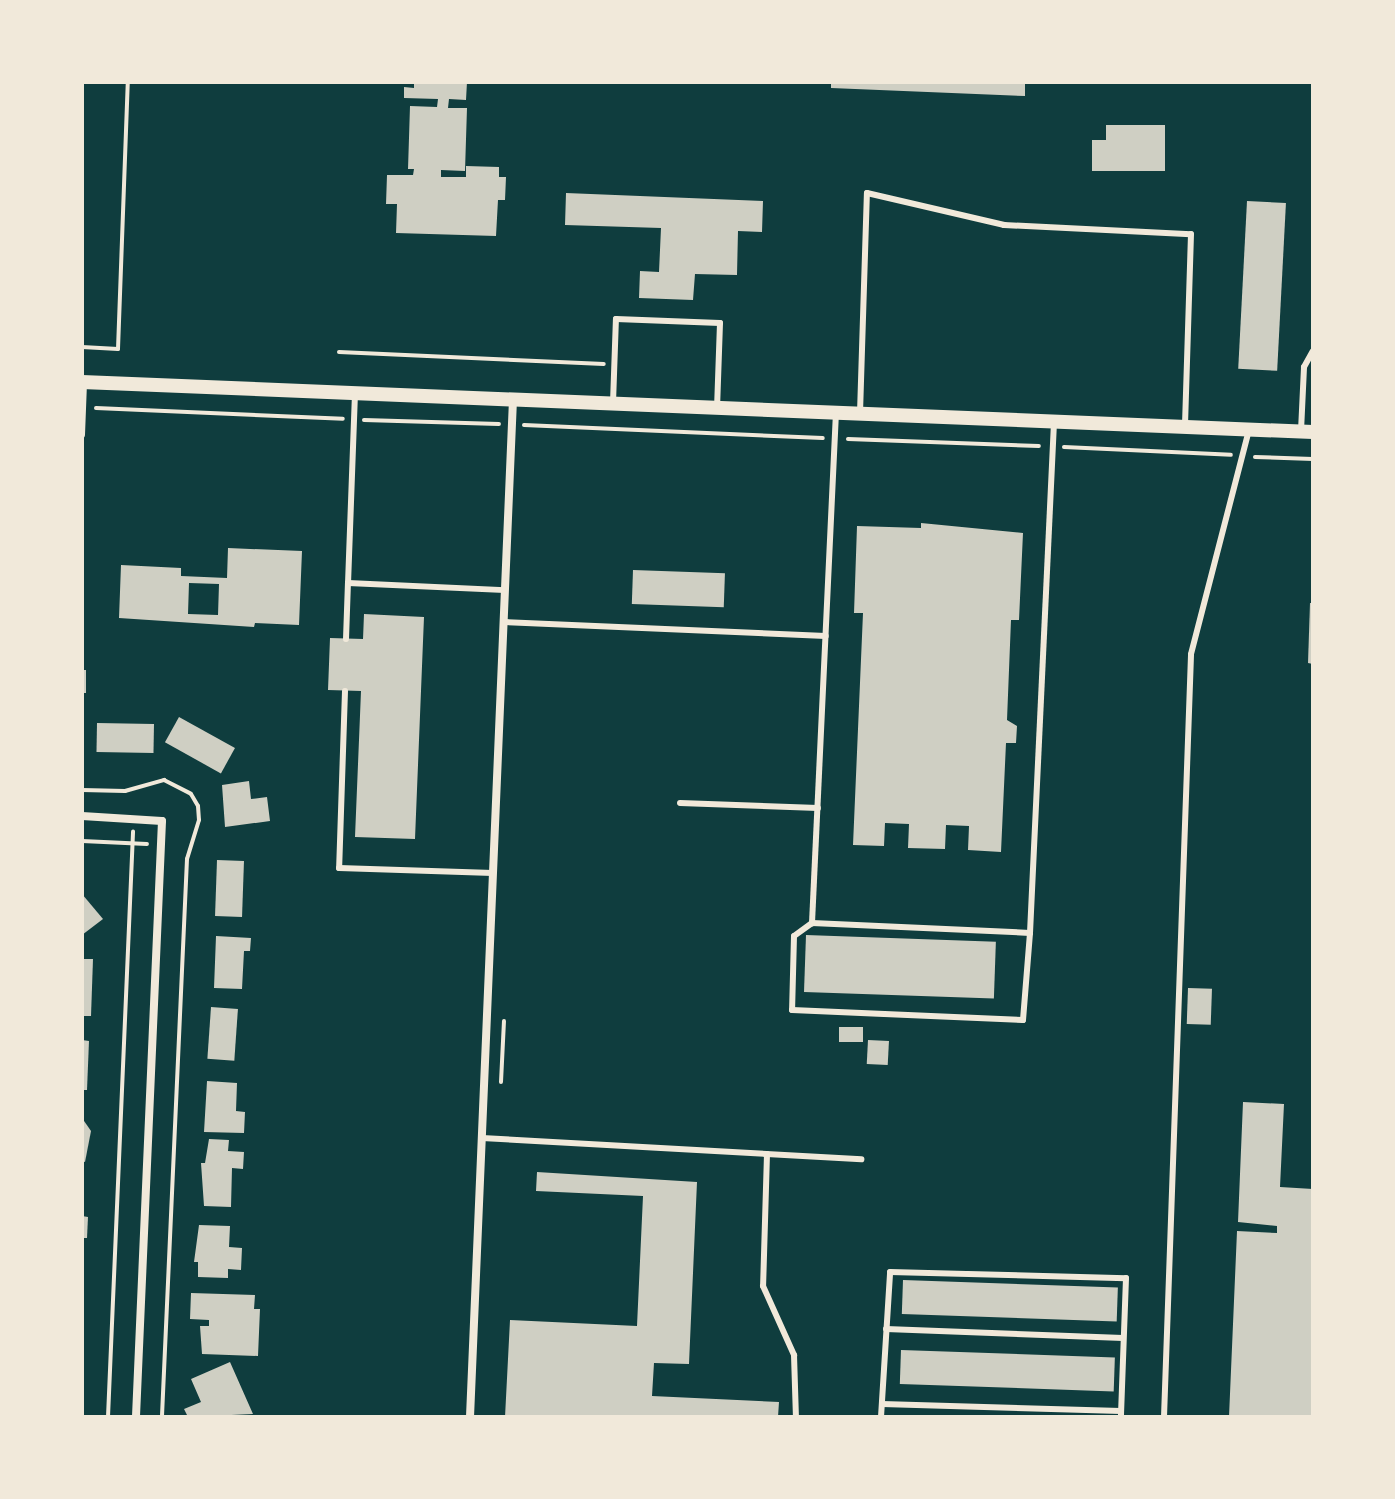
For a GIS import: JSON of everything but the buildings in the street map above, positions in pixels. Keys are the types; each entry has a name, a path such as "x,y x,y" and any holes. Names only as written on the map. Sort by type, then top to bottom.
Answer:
{"street":[{"path":"83,382 1307,432"},
{"path":"470,1417 513,399"},
{"path":"82,816 162,821 136,1417"}],"lane":[{"path":"860,413 867,193 1004,225 1191,234 1185,427"},
{"path":"613,403 616,319 720,323 717,407"},
{"path":"1307,432 1304,367 1313,351"},
{"path":"82,435 83,382"},
{"path":"346,639 355,393"},
{"path":"812,923 836,412"},
{"path":"1030,933 812,923 794,936 792,1010 1023,1020 1030,933 1054,421"},
{"path":"1164,1417 1191,654 1249,429"},
{"path":"348,583 505,590"},
{"path":"504,622 826,636"},
{"path":"345,691 339,868 493,873"},
{"path":"680,803 818,808"},
{"path":"482,1138 861,1159"},
{"path":"767,1154 763,1286 794,1355 796,1417"},
{"path":"881,1417 890,1272 1126,1278 1121,1414 882,1404"},
{"path":"886,1329 1123,1338"}],"path":[{"path":"82,347 118,349 128,82"},
{"path":"339,352 614,365"},
{"path":"83,408 1313,459"},
{"path":"82,790 125,791 164,780 178,783 198,806 199,820 187,859 162,1417"},
{"path":"108,1417 133,819"},
{"path":"82,841 161,844"}]}
